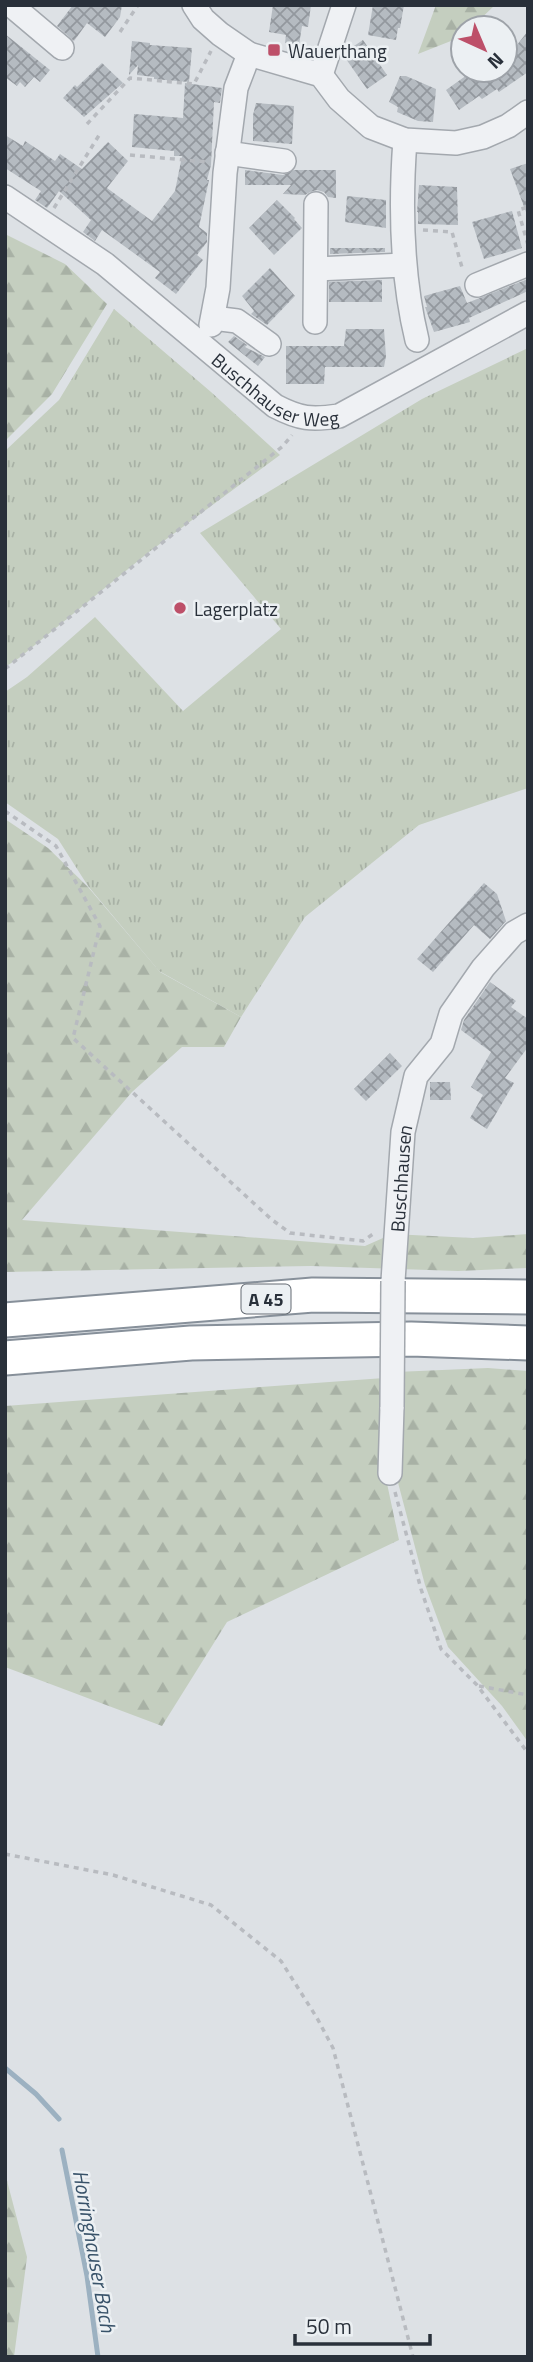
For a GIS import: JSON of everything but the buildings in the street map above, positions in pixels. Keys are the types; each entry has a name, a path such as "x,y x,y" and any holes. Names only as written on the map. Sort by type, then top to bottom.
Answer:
{"highway":[{"name":"A 45","path":"5,1320 313,1295 528,1297"},
{"name":"A 45","path":"5,1358 191,1343 411,1339 528,1343"}],"street":[{"path":"11,5 62,48"},
{"path":"194,5 203,19 249,54 321,75 339,99 371,127 405,140 456,143 483,137 508,126 528,112"},
{"path":"321,75 345,5"},
{"name":"Buschhauser Weg","path":"249,54 236,88 227,158 218,288 212,321 237,321 269,344"},
{"path":"405,140 402,229 404,265 407,296 417,340"},
{"path":"227,158 284,160"},
{"name":"Buschhauser Weg","path":"5,197 105,264 275,406 301,418 313,420 339,416 528,313"},
{"path":"315,322 316,204"},
{"path":"477,285 528,264"},
{"path":"316,269 404,265"},
{"name":"Buschhausen","path":"390,1473 396,1220 403,1132 416,1076 442,1044 451,1014 483,968 514,933 528,925"}],"path":[{"path":"120,32 138,5"},
{"path":"87,124 130,78 194,84 220,34"},
{"path":"44,223 101,132"},
{"path":"130,155 227,158"},
{"path":"528,207 518,211 528,246"},
{"path":"402,229 452,232 463,272 472,270 477,285"},
{"path":"5,669 283,446 301,418"},
{"path":"5,811 56,846 100,926 73,1038 271,1219 290,1233 363,1241 396,1220"},
{"path":"390,1473 421,1589 441,1650 477,1685 528,1753"},
{"path":"477,1685 528,1695"},
{"path":"5,1854 113,1875 211,1905 281,1961 333,2048 413,2357"}],"green space":[{"path":"436,5 495,5 486,14 449,14 449,42 418,54"},
{"path":"5,234 65,264 107,304 52,394 5,441"},
{"path":"114,309 280,455 149,552 5,667 5,451 59,400"},
{"path":"528,348 528,788 419,825 305,917 241,1017 159,971 88,886 58,839 5,802 5,692 27,677 95,617 183,711 281,629 200,533 422,399"},
{"path":"5,819 48,848 88,887 160,972 241,1017 224,1047 182,1047 132,1092 22,1220 365,1246 392,1234 473,1238 528,1234 528,1268 458,1271 311,1266 5,1272"},
{"path":"488,1368 528,1371 528,1742 502,1706 448,1647 425,1585 396,1475 396,1372"},
{"path":"384,1378 385,1474 399,1540 227,1622 162,1726 5,1667 5,1406"},
{"path":"5,2173 27,2257 14,2357 5,2357"}],"waterway":[{"name":"Horringhauser Bach","path":"5,2068 36,2094 59,2119"},
{"name":"Horringhauser Bach","path":"62,2150 87,2276 98,2357"}],"place":[{"name":"Wauerthang","path":"274,50"},
{"name":"Lagerplatz","path":"180,608"}]}
